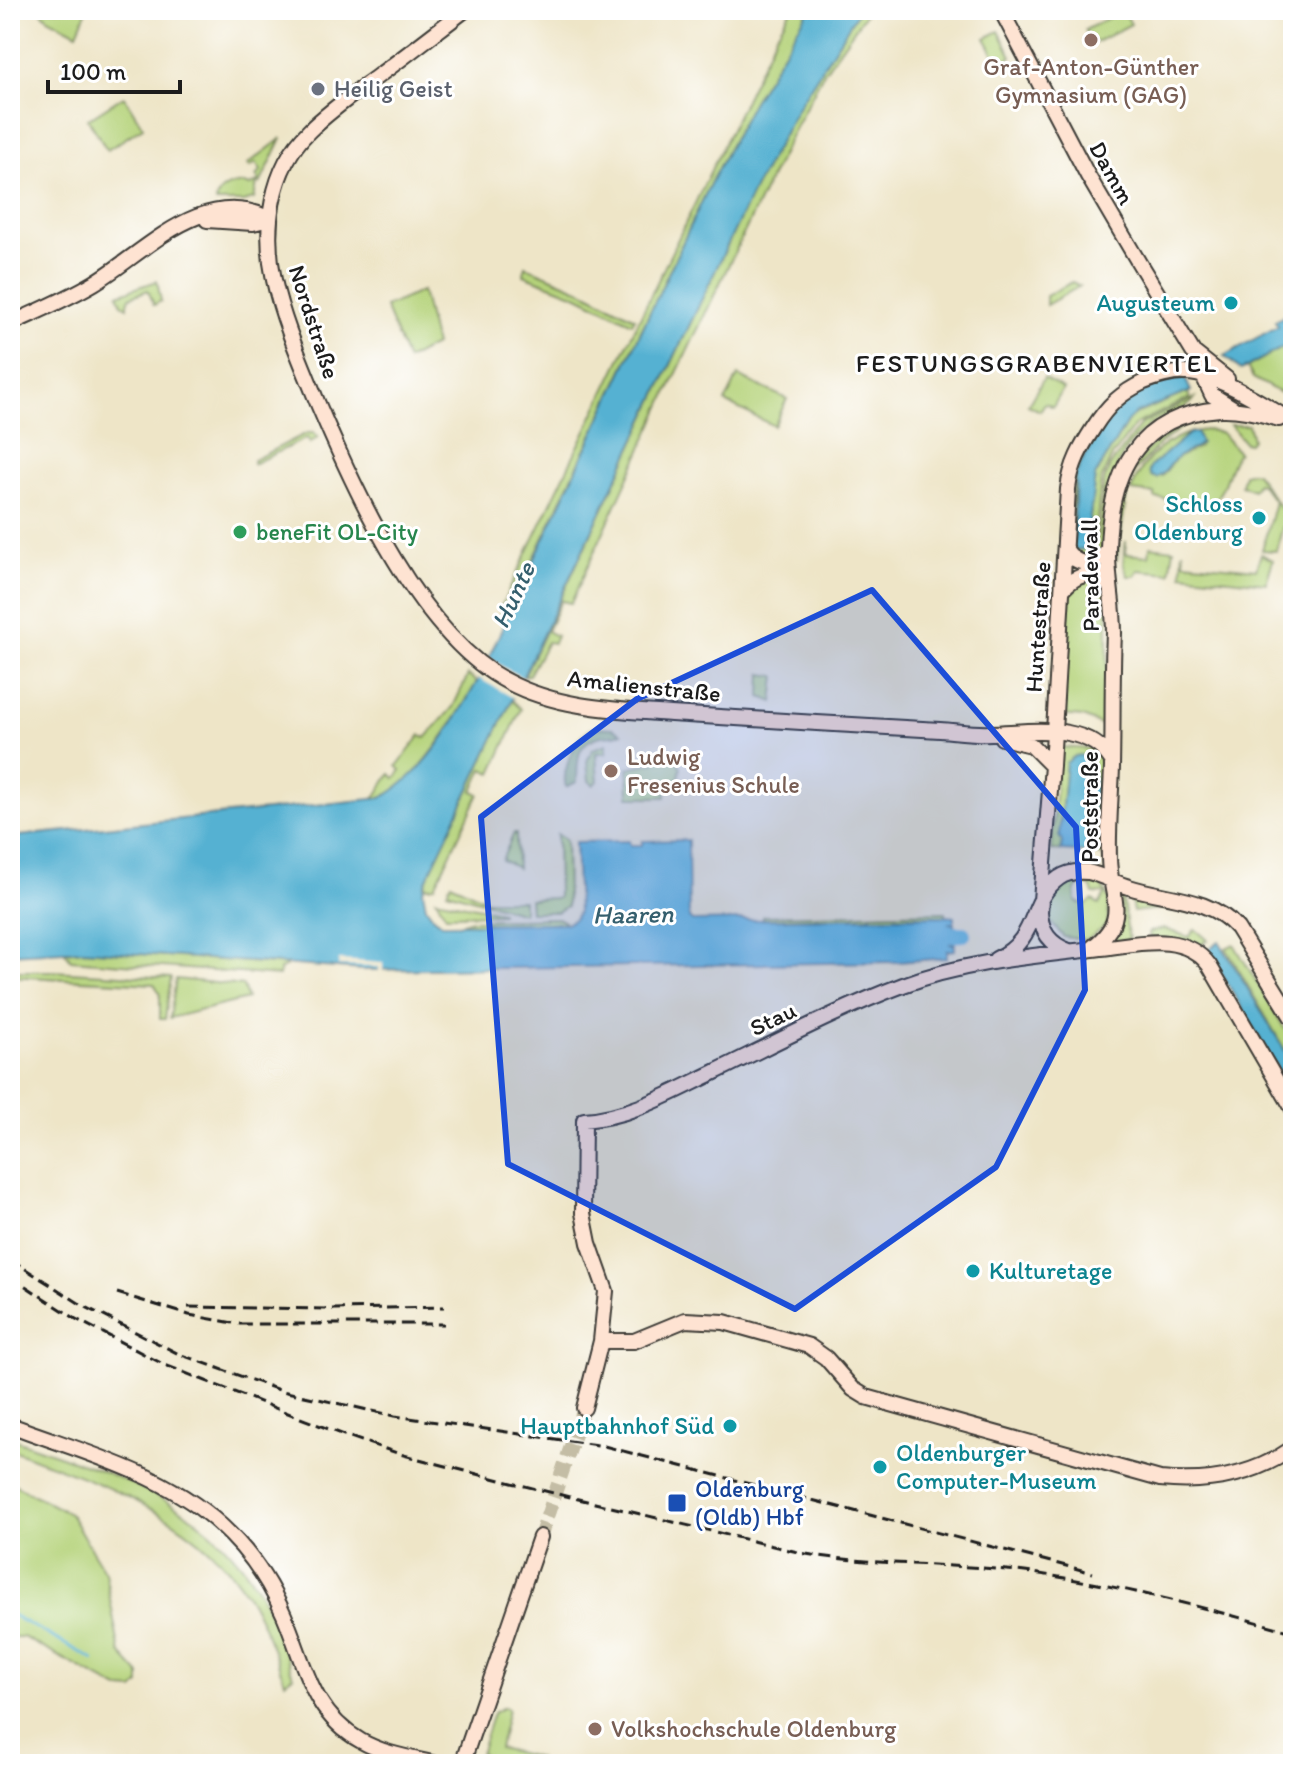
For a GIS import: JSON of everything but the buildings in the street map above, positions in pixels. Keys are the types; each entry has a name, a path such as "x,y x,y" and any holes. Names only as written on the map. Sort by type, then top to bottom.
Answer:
{"street":[{"name":"Nordstraße","path":"331,434 301,363 276,289 270,254 273,196 307,133 465,10"},
{"name":"Damm","path":"1001,10 1088,176 1193,352"},
{"path":"10,324 74,295 112,272 162,235 190,220 253,223 270,219"},
{"path":"1193,352 1206,383 1218,400 1237,410"},
{"path":"1117,397 1133,383 1176,365 1193,352"},
{"path":"1193,352 1215,371 1293,422"},
{"name":"Huntestraße","path":"1071,952 1054,943 1046,934 1041,920 1070,472 1087,438 1117,397 1146,381 1170,374 1188,373 1206,383"},
{"path":"1206,383 1264,404"},
{"path":"1180,417 1206,383"},
{"name":"Paradewall","path":"1112,734 1114,624 1107,551 1112,502 1120,472 1145,438 1180,417 1219,409 1293,422"},
{"name":"Amalienstraße","path":"331,434 366,507 425,607 459,645 506,682 542,696 582,706 710,717 991,733 1077,734 1091,739 1112,761"},
{"path":"1065,548 1070,557 1085,564 1094,562 1107,551"},
{"path":"1063,589 1076,576 1085,574 1099,577 1110,586"},
{"name":"Amalienstraße","path":"991,733 1031,745 1052,766"},
{"name":"Poststraße","path":"1112,734 1109,859 1112,881"},
{"name":"Poststraße","path":"1041,899 1051,884 1071,873 1088,872 1132,888 1211,907 1237,928 1293,1019"},
{"path":"1089,950 1109,932 1116,919 1112,881"},
{"name":"Stau","path":"985,964 1017,947 1030,928 1041,899"},
{"name":"Stau","path":"601,1341 606,1291 589,1243 583,1213 584,1120 611,1117 641,1106 903,985 985,964 1149,943 1174,943 1194,951 1206,961 1293,1109"},
{"path":"584,1408 601,1341 634,1341 685,1320 724,1322 809,1346 826,1358 853,1389 877,1401 1160,1479 1187,1481 1226,1477 1264,1465 1293,1448"},
{"path":"10,1425 157,1481 195,1503 220,1524 252,1559 267,1581 286,1619 306,1677 326,1712 343,1729 373,1747 436,1764"},
{"path":"462,1764 540,1537"}],"highlighted area":[{"path":"872,590 1076,827 1085,990 996,1167 795,1309 508,1164 481,817 637,699"}],"green space":[{"path":"40,10 87,10 77,33 48,18"},
{"path":"791,10 809,10 752,103 712,180 505,620 500,609 776,35"},
{"path":"859,10 868,10 823,74 790,137 571,603 561,601 547,631 556,636 553,643 547,642 529,675 524,676 754,189 800,103"},
{"path":"1123,10 1131,24 1093,44 1085,30"},
{"path":"999,31 1012,56 1001,67 985,38"},
{"path":"124,96 143,127 107,150 88,119"},
{"path":"282,138 260,184 257,183 254,199 216,202 220,192 229,186 250,186 259,181 256,176 261,171 256,163 250,167 248,164"},
{"path":"525,266 635,318 632,323 578,296 524,275"},
{"path":"157,281 161,301 154,305 148,290 130,297 127,307 122,304 118,294"},
{"path":"1072,282 1080,286 1046,305 1046,296"},
{"path":"422,291 435,345 407,360 385,307"},
{"path":"1293,342 1293,400 1253,378 1247,367"},
{"path":"738,376 787,399 774,426 725,402"},
{"path":"1184,376 1142,388 1119,407 1098,432 1118,404 1139,387"},
{"path":"1044,378 1063,389 1053,407 1045,403 1040,411 1028,405"},
{"path":"1191,391 1188,393 1190,398 1136,424 1111,458 1101,480 1093,558 1076,558 1069,543 1074,474 1092,441 1076,478 1072,510 1073,550 1086,549 1095,476 1131,416"},
{"path":"1195,398 1182,409 1153,423 1127,448 1118,464 1109,497 1103,552 1096,557 1104,481 1110,466 1141,424"},
{"path":"1230,425 1248,425 1252,439 1249,443 1245,443"},
{"path":"1182,427 1160,443 1134,472 1127,492 1117,560 1117,521 1127,482 1149,448"},
{"path":"1207,430 1222,433 1238,452 1216,498 1197,506 1182,506 1182,501 1131,491 1143,468 1160,449 1190,433","holes":["1190,433 1199,447 1176,458 1162,476 1151,466"]},
{"path":"307,433 318,437 310,443 307,438 253,464 253,460"},
{"path":"1256,473 1286,516 1276,551 1262,550 1275,502 1261,484 1257,483 1253,490 1241,485 1244,474"},
{"path":"1126,541 1126,554 1149,556 1150,546 1174,549 1170,573 1138,570 1135,576 1128,576 1123,563"},
{"path":"1183,550 1184,562 1256,569 1261,554 1273,560 1266,583 1182,574"},
{"path":"1084,577 1106,588 1107,728 1083,717 1061,715 1070,587"},
{"path":"762,674 776,676 773,702 761,697"},
{"path":"468,675 477,682 433,751 404,783 389,794 374,799 390,774 395,778 401,770 397,766 421,735 426,738 453,707"},
{"path":"512,700 521,709 492,773 483,769 473,791 479,794 435,886 427,887 425,883"},
{"path":"594,727 613,728 622,733 587,742 580,753 577,782 566,787 565,772 571,753"},
{"path":"607,744 606,753 596,753 598,781 594,785 589,781 587,761 593,749"},
{"path":"1058,747 1093,749 1099,758 1105,784 1103,856 1090,853 1096,781 1066,763 1059,836 1061,851 1052,850"},
{"path":"654,756 675,758 681,767 678,781 665,781 666,797 629,797 628,768 656,762"},
{"path":"516,833 517,868 502,860"},
{"path":"557,834 566,840 567,906 557,912 530,912 529,899 558,898"},
{"path":"1091,878 1103,887 1106,893 1108,898 1107,925 1087,940 1064,937 1050,922 1050,897 1068,879","holes":["1082,884 1091,887 1093,894 1106,893 1099,905 1093,900 1086,905 1076,902 1075,890"]},
{"path":"451,883 486,900 523,900 523,913 447,891"},
{"path":"1130,894 1186,907 1184,910 1177,907 1133,912"},
{"path":"1120,895 1129,940 1107,943 1121,920"},
{"path":"436,899 501,912 501,914 446,915"},
{"path":"946,912 946,916 763,919 763,916"},
{"path":"557,918 567,923 452,926 472,920"},
{"path":"1164,929 1189,937 1195,929 1208,940 1198,946 1187,941 1150,938 1149,932"},
{"path":"1234,944 1293,1043 1293,1064 1226,948"},
{"path":"83,950 288,965 280,970 279,976 71,960 65,952"},
{"path":"10,971 171,978 165,1019 160,1019 160,993 154,984 10,976"},
{"path":"176,979 243,986 247,999 170,1018"},
{"path":"10,1438 82,1463 150,1492 210,1532 236,1559 265,1601 293,1676 285,1682 249,1598 228,1569 202,1544 174,1522 143,1504 10,1449"},
{"path":"10,1482 70,1514 105,1572 120,1653 140,1675 140,1684 134,1690 119,1689 23,1637 10,1637"},
{"path":"504,1707 508,1709 499,1748 538,1758 535,1764 480,1754 493,1713"}],"water":[{"path":"809,10 859,10 800,103 754,189 423,891 426,907 434,918 444,924 567,923 578,912 575,842 629,841 630,845 642,845 642,841 688,840 689,918 692,921 946,916 954,917 954,923 948,923 954,924 955,929 947,930 947,938 955,938 955,943 949,944 955,945 955,950 947,951 947,958 898,962 364,970 83,950 10,954 10,837 381,798 397,788 425,761 449,730 478,680 712,180 752,103"},
{"path":"1293,310 1293,342 1241,370 1224,356 1278,326 1275,321"},
{"path":"1185,378 1191,391 1136,413 1127,422 1095,476 1086,549 1073,550 1076,474 1113,411 1154,383"},
{"path":"1196,432 1201,443 1177,458 1156,478 1151,476 1151,466 1190,433"},
{"path":"1081,755 1092,762 1096,781 1090,853 1061,851 1059,836 1066,763"},
{"path":"1219,941 1293,1064 1293,1096 1208,950"}],"pier":[{"path":"487,650 487,656 505,668 525,679 529,676 517,700 478,678 474,679"},
{"path":"339,960 383,963 383,972 379,971 379,967 338,966"}],"waterway":[{"name":"Haaren","path":"925,936 963,934"},
{"path":"10,1614 94,1660"}],"tunnel":[{"path":"540,1537 584,1408"}],"railway":[{"path":"10,1259 82,1305 179,1354 282,1391 395,1416 604,1446 1093,1573"},
{"path":"10,1276 76,1319 165,1365 400,1454 806,1554 861,1561 998,1569 1059,1577 1160,1598 1293,1632"},
{"path":"117,1293 189,1315 239,1324 444,1324"},
{"path":"188,1307 444,1307"}],"place":[{"name":"Graf-Anton-Günther Gymnasium (GAG)","path":"1091,40"},
{"name":"Heilig Geist","path":"318,89"},
{"name":"Augusteum","path":"1231,303"},
{"name":"Schloss Oldenburg","path":"1259,518"},
{"name":"beneFit OL-City","path":"240,532"},
{"name":"Ludwig Fresenius Schule","path":"611,771"},
{"name":"Kulturetage","path":"973,1271"},
{"name":"Hauptbahnhof Süd","path":"730,1426"},
{"name":"Oldenburger Computer-Museum","path":"880,1467"},
{"name":"Oldenburg (Oldb) Hbf","path":"677,1503"},
{"name":"Volkshochschule Oldenburg","path":"595,1729"}],"district":[{"name":"FESTUNGSGRABENVIERTEL","path":"1037,363"}],"water label":[{"name":"Hunte","path":"513,595"}]}
